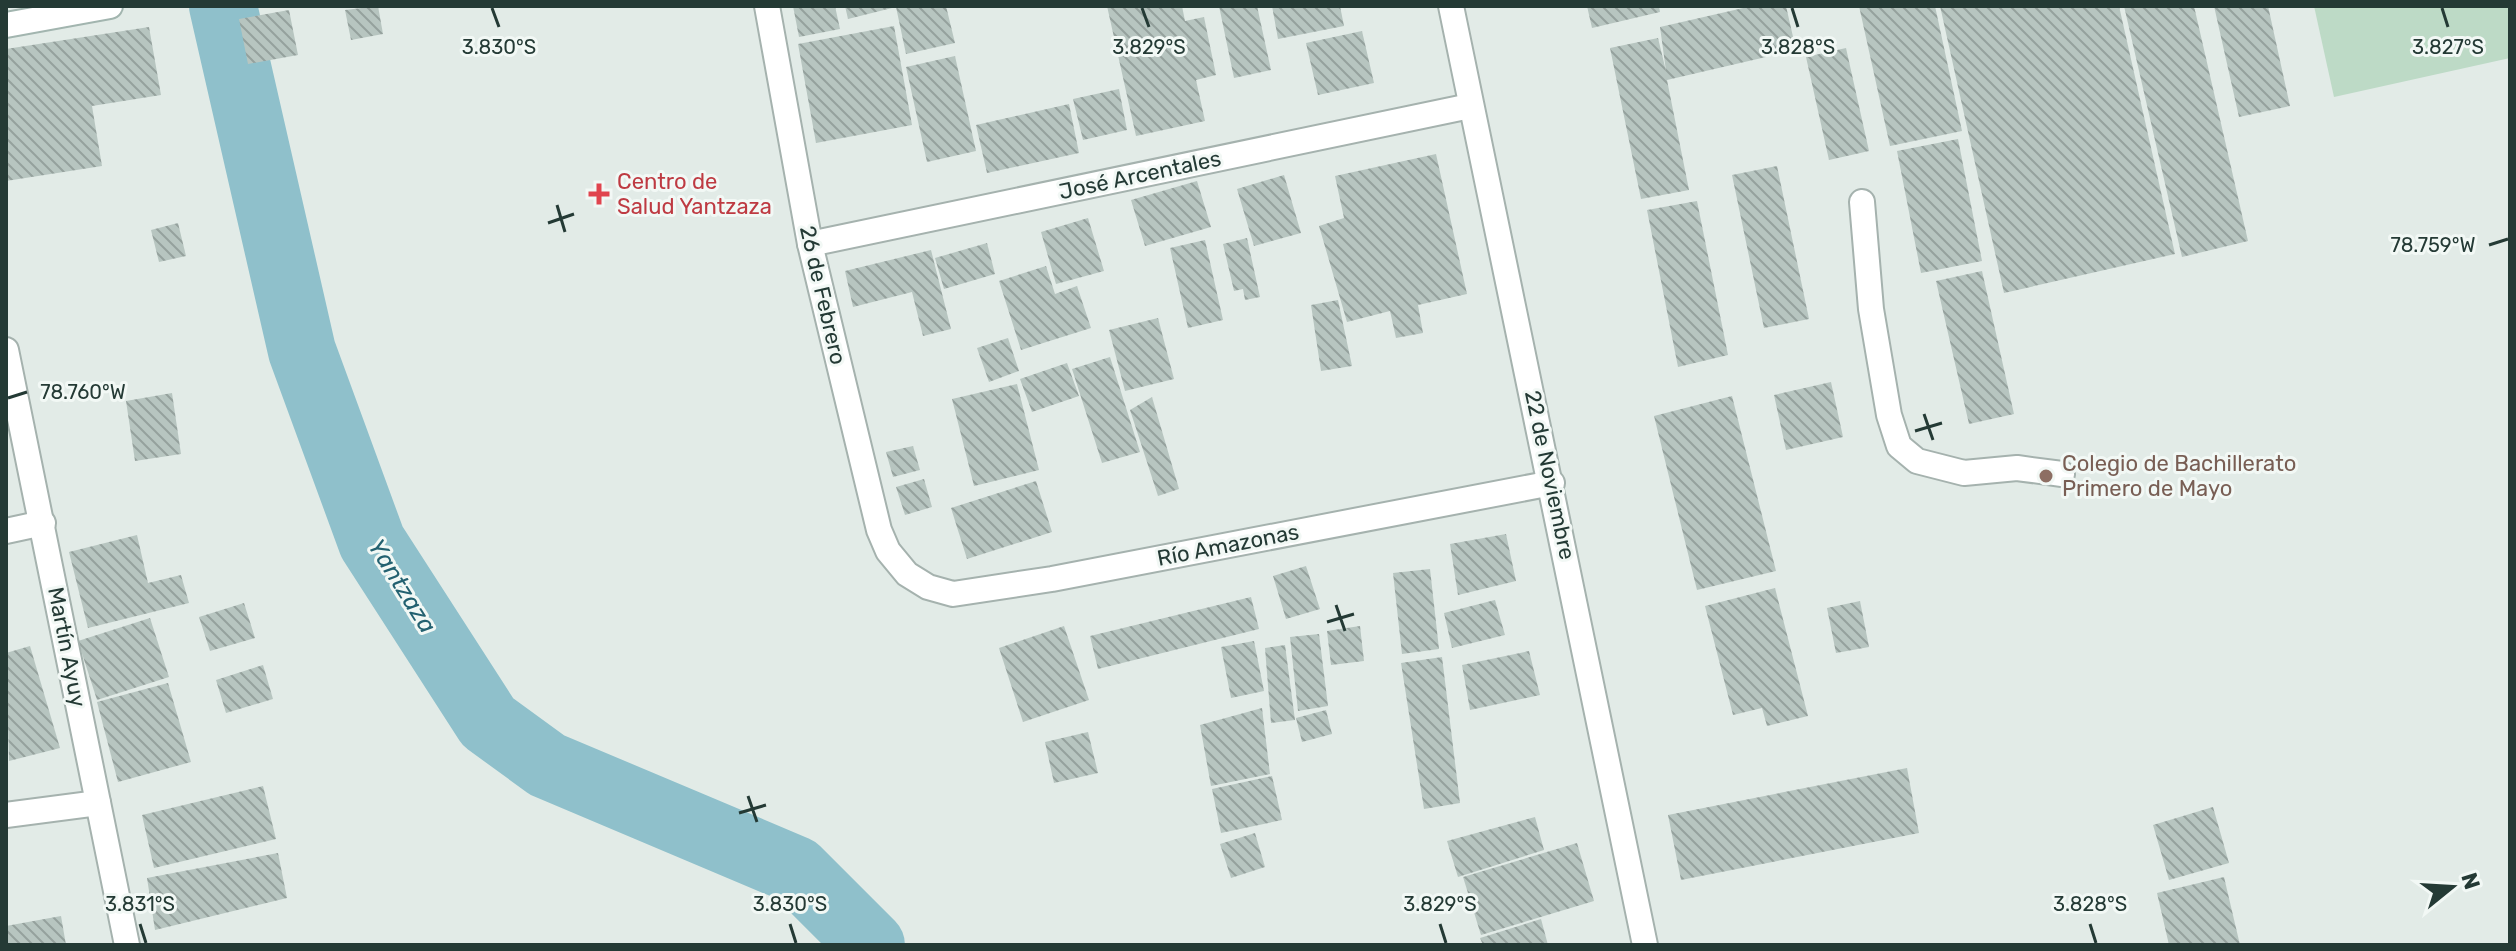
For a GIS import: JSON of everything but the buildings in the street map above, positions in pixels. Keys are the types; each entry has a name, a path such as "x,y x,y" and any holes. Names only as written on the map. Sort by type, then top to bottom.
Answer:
{"street":[{"name":"26 de Febrero","path":"767,6 810,244 879,530 888,551 907,574"},
{"name":"22 de Noviembre","path":"1451,6 1645,945"},
{"path":"6,25 101,8"},
{"name":"José Arcentales","path":"810,244 1470,106"},
{"path":"1862,202 1871,309 1889,415 1899,446 1917,461 1964,473 2017,468 2062,474"},
{"name":"Martín Ayuy","path":"6,350 127,945"},
{"name":"Río Amazonas","path":"907,574 928,587 953,594 1052,579 1552,483"},
{"path":"6,531 43,523"},
{"path":"6,815 98,803"}],"green space":[{"path":"2314,6 2510,6 2510,58 2334,97"}],"waterway":[{"name":"Yantzaza","path":"223,6 302,351 372,542 488,722 547,765 796,870 871,945"}],"place":[{"name":"Centro de Salud Yantzaza","path":"599,194"},
{"name":"Colegio de Bachillerato Primero de Mayo","path":"2046,476"}]}
